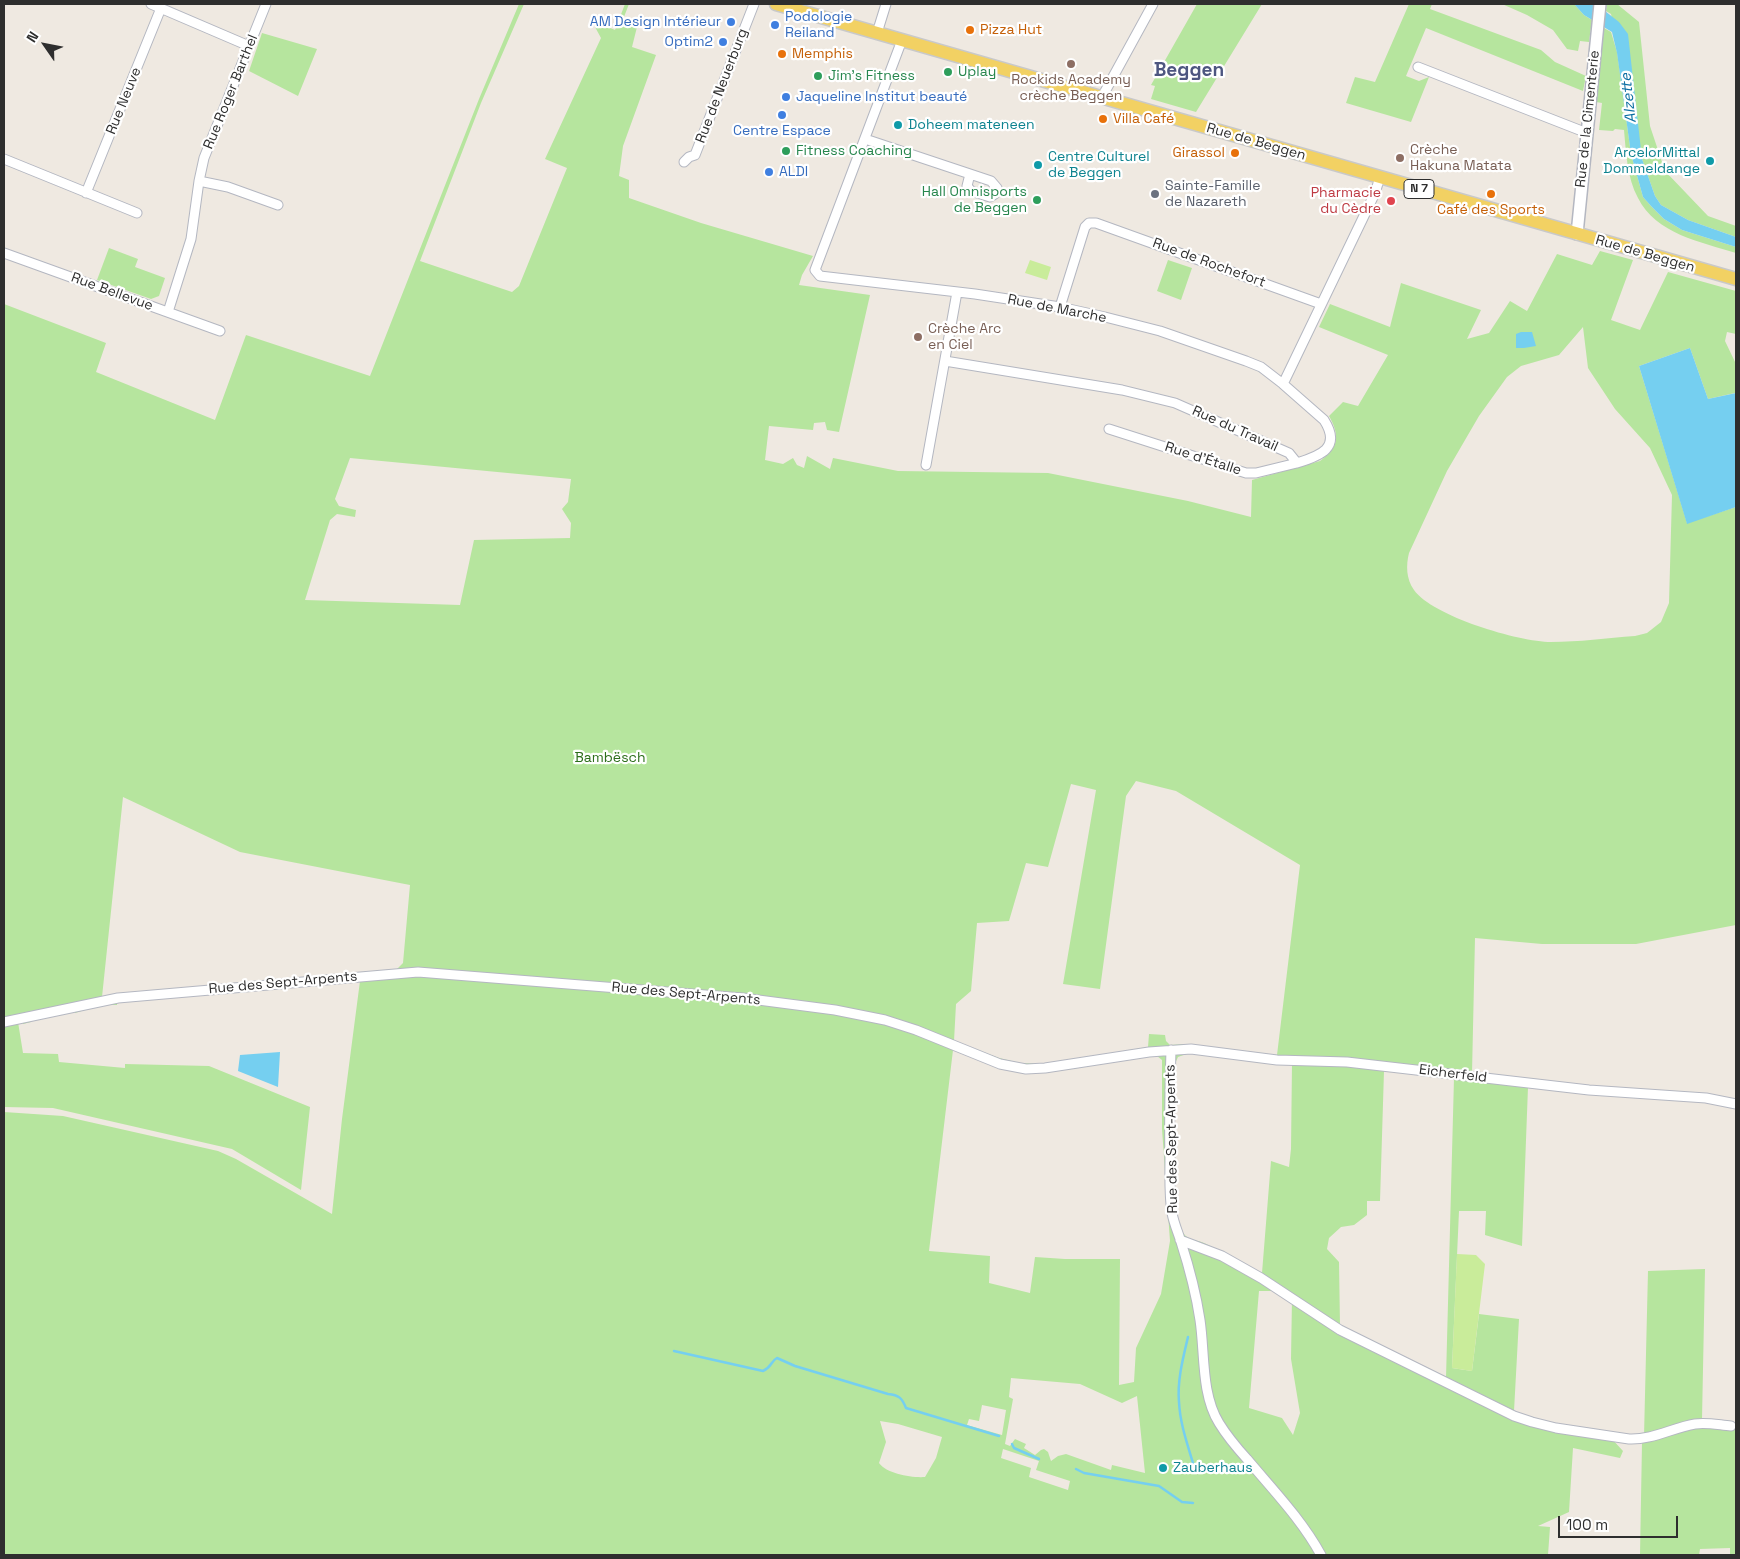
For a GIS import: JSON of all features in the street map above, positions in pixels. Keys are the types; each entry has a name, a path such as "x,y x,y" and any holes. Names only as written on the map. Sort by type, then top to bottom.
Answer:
{"main road":[{"name":"Rue de Beggen","path":"776,4 1736,279"},
{"name":"Rue de la Cimenterie","path":"1577,234 1600,4"}],"street":[{"path":"151,4 249,46"},
{"name":"Rue Roger Barthel","path":"168,312 191,239 204,158 266,4"},
{"name":"Rue de Neuerburg","path":"684,162 688,157 695,155 754,4"},
{"path":"877,33 886,4"},
{"path":"1102,97 1153,4"},
{"name":"Rue Neuve","path":"86,193 161,8"},
{"path":"902,40 865,139 970,174"},
{"path":"1418,67 1587,133"},
{"name":"Rue de Marche","path":"865,139 815,270 820,276 957,292 1060,307 1160,331 1205,346 1262,367 1283,384"},
{"path":"4,159 137,213"},
{"path":"1297,462 1318,457 1325,452 1331,436 1329,427 1324,420 1283,384 1375,193 1380,178"},
{"path":"199,181 228,187 278,205"},
{"name":"Rue de Rochefort","path":"1060,307 1085,227 1089,223 1096,223 1322,304"},
{"name":"Rue Bellevue","path":"4,253 220,331"},
{"path":"926,466 957,292"},
{"name":"Rue du Travail","path":"945,361 1122,390 1175,403 1289,453 1297,462"},
{"name":"Rue d'Étalle","path":"1110,429 1246,473 1256,473 1297,462"},
{"name":"Rue des Sept-Arpents","path":"4,1022 118,998 418,972 743,998 827,1009 885,1020 916,1030 1000,1064 1026,1068 1045,1068 1170,1050 1170,1193 1176,1231 1191,1277 1200,1319 1207,1385 1212,1409 1219,1424 1296,1517 1321,1555"},
{"name":"Eicherfeld","path":"1170,1050 1191,1049 1277,1060 1347,1062 1591,1090 1706,1098 1736,1104"},
{"path":"1180,1240 1222,1256 1262,1278 1340,1330 1514,1416 1532,1422 1629,1439 1642,1439 1693,1424 1703,1423 1731,1426"}],"green space":[{"name":"Bambësch","path":"519,4 524,4 481,103 420,261 512,292 519,286 567,168 545,159 601,38 595,27 601,24 615,30 625,4 629,4 622,22 637,27 632,47 656,55 623,146 619,176 629,180 629,198 701,223 813,256 802,275 799,285 870,295 839,432 827,430 825,422 814,423 813,430 769,426 765,460 783,464 793,458 797,465 804,468 807,456 830,469 833,458 898,471 1048,473 1188,501 1251,517 1252,480 1320,461 1326,456 1336,441 1335,429 1329,416 1343,402 1358,406 1388,355 1319,327 1330,304 1390,327 1401,283 1481,310 1467,339 1489,333 1510,301 1527,311 1557,254 1592,265 1600,251 1633,260 1611,320 1640,330 1668,272 1736,291 1736,334 1727,332 1725,341 1736,364 1736,396 1735,393 1708,399 1690,348 1639,366 1687,523 1736,507 1736,925 1636,944 1542,944 1475,938 1472,1073 1591,1087 1707,1094 1736,1099 1736,1107 1702,1101 1528,1087 1522,1246 1485,1235 1486,1211 1459,1211 1452,1368 1472,1371 1479,1314 1519,1319 1514,1411 1542,1421 1561,1425 1617,1434 1644,1436 1648,1271 1705,1269 1702,1419 1736,1425 1736,1555 1730,1555 1730,1548 1700,1549 1699,1555 1640,1555 1642,1443 1611,1438 1623,1451 1620,1458 1573,1448 1569,1512 1538,1526 1550,1527 1548,1555 4,1555 4,1112 63,1116 218,1151 236,1159 332,1214 360,981 117,1002 117,1005 101,1005 75,1013 75,1011 30,1020 31,1022 23,1024 22,1021 18,1022 23,1053 58,1054 59,1062 125,1068 125,1064 209,1066 310,1107 301,1190 232,1149 53,1108 4,1107 4,304 106,343 96,372 215,420 246,335 370,376 479,99","holes":["1583,327 1588,368 1615,409 1650,448 1672,495 1669,603 1661,622 1647,633 1635,636 1561,642 1519,638 1477,626 1438,609 1424,600 1411,586 1407,572 1409,553 1447,471 1479,416 1507,377 1521,366 1559,355","350,458 571,479 568,502 562,509 571,523 570,538 474,540 460,605 305,600 330,520 337,514 355,517 356,510 339,506 335,499","1136,781 1176,791 1300,865 1277,1055 1186,1044 1170,1045 1166,1041 1165,1035 1149,1034 1148,1047 1045,1064 1020,1063 999,1058 954,1041 956,1004 971,991 977,923 1009,921 1026,863 1048,867 1071,784 1096,790 1063,984 1100,989 1126,796","123,797 240,852 410,885 403,963 397,969 168,989 102,997","953,1050 1005,1069 1042,1072 1072,1069 1144,1056 1157,1056 1162,1060 1162,1129 1170,1241 1161,1294 1136,1348 1134,1382 1119,1385 1120,1259 1035,1257 1030,1293 989,1283 990,1256 929,1251","1192,1052 1258,1062 1292,1063 1289,1167 1271,1161 1262,1273 1202,1242 1188,1238 1184,1234 1179,1222 1176,1204 1173,1128 1174,1066 1178,1057","1384,1071 1454,1078 1446,1378 1340,1326 1339,1262 1327,1249 1329,1238 1341,1227 1354,1225 1367,1215 1367,1201 1380,1201","1259,1291 1281,1291 1292,1298 1291,1359 1300,1413 1293,1435 1282,1418 1249,1408","1011,1378 1080,1384 1122,1403 1137,1396 1145,1473 1112,1465 1111,1470 1066,1454 1058,1456 1051,1461 1048,1452 1044,1449 1035,1455 1024,1448 1026,1444 1015,1439 1010,1446 1005,1444 1013,1399 1009,1397","982,1405 1006,1410 1002,1435 967,1425 969,1419 979,1421","880,1421 898,1424 942,1437 936,1458 925,1477 900,1475 879,1463 886,1442","1003,1449 1039,1461 1036,1470 1070,1481 1068,1490 1029,1477 1031,1468 1001,1458"]},
{"path":"1197,4 1262,4 1196,112 1151,99 1155,86 1151,85"},
{"path":"1409,4 1432,4 1430,9 1541,50 1555,62 1586,76 1583,91 1426,28 1406,76 1419,81 1429,77 1411,122 1346,103 1355,77 1375,82"},
{"path":"1502,4 1574,4 1584,15 1592,20 1589,42 1580,41 1578,51 1567,49 1553,30 1527,15"},
{"path":"1607,4 1617,4 1639,22 1650,126 1665,171 1708,216 1736,226 1736,237 1688,220 1661,205 1655,196 1642,159 1611,14 1606,11"},
{"path":"1604,28 1611,32 1617,52 1631,154 1643,197 1664,219 1682,230 1736,247 1736,253 1694,240 1668,228 1646,210 1638,198 1629,173 1624,130 1599,130 1602,103 1596,102"},
{"path":"262,33 317,49 298,96 249,71"},
{"path":"109,248 138,259 135,267 165,278 159,296 151,299 97,280"},
{"path":"1030,260 1051,267 1047,280 1025,273"},
{"path":"1168,260 1192,268 1181,300 1157,291"},
{"path":"1457,1254 1476,1255 1485,1264 1472,1371 1452,1368"}],"water":[{"name":"Alzette","path":"1574,4 1596,4 1619,22 1628,34 1642,159 1655,196 1661,205 1688,220 1736,237 1736,247 1682,230 1664,219 1643,197 1631,154 1617,53 1612,32 1584,15"},
{"path":"1532,332 1536,346 1516,348 1516,334"},
{"path":"1690,348 1708,399 1736,393 1736,507 1687,524 1639,366"},
{"path":"280,1052 278,1087 238,1071 240,1055"}],"waterway":[{"path":"1188,1337 1181,1370 1179,1394 1182,1425 1193,1463"},
{"path":"674,1351 763,1371 777,1358 795,1366 895,1395 901,1399 906,1408 999,1436"},
{"path":"1012,1444 1014,1448 1039,1459"},
{"path":"1076,1469 1084,1473 1159,1486 1182,1502 1193,1503"}],"place":[{"name":"AM Design Intérieur","path":"731,22"},
{"name":"Podologie Reiland","path":"775,25"},
{"name":"Pizza Hut","path":"970,30"},
{"name":"Optim2","path":"723,42"},
{"name":"Memphis","path":"782,54"},
{"name":"Rockids Academy crèche Beggen","path":"1071,64"},
{"name":"Uplay","path":"948,72"},
{"name":"Jim's Fitness","path":"818,76"},
{"name":"Jaqueline Institut beauté","path":"786,97"},
{"name":"Centre Espace","path":"782,115"},
{"name":"Villa Café","path":"1103,119"},
{"name":"Doheem mateneen","path":"898,125"},
{"name":"Fitness Coaching","path":"786,151"},
{"name":"Girassol","path":"1235,153"},
{"name":"Crèche Hakuna Matata","path":"1400,158"},
{"name":"ArcelorMittal Dommeldange","path":"1710,161"},
{"name":"Centre Culturel de Beggen","path":"1038,165"},
{"name":"ALDI","path":"769,172"},
{"name":"Sainte-Famille de Nazareth","path":"1155,194"},
{"name":"Café des Sports","path":"1491,194"},
{"name":"Hall Omnisports de Beggen","path":"1037,200"},
{"name":"Pharmacie du Cèdre","path":"1391,201"},
{"name":"Crèche Arc en Ciel","path":"918,337"},
{"name":"Zauberhaus","path":"1163,1468"}],"district":[{"name":"Beggen","path":"1189,71"}]}
